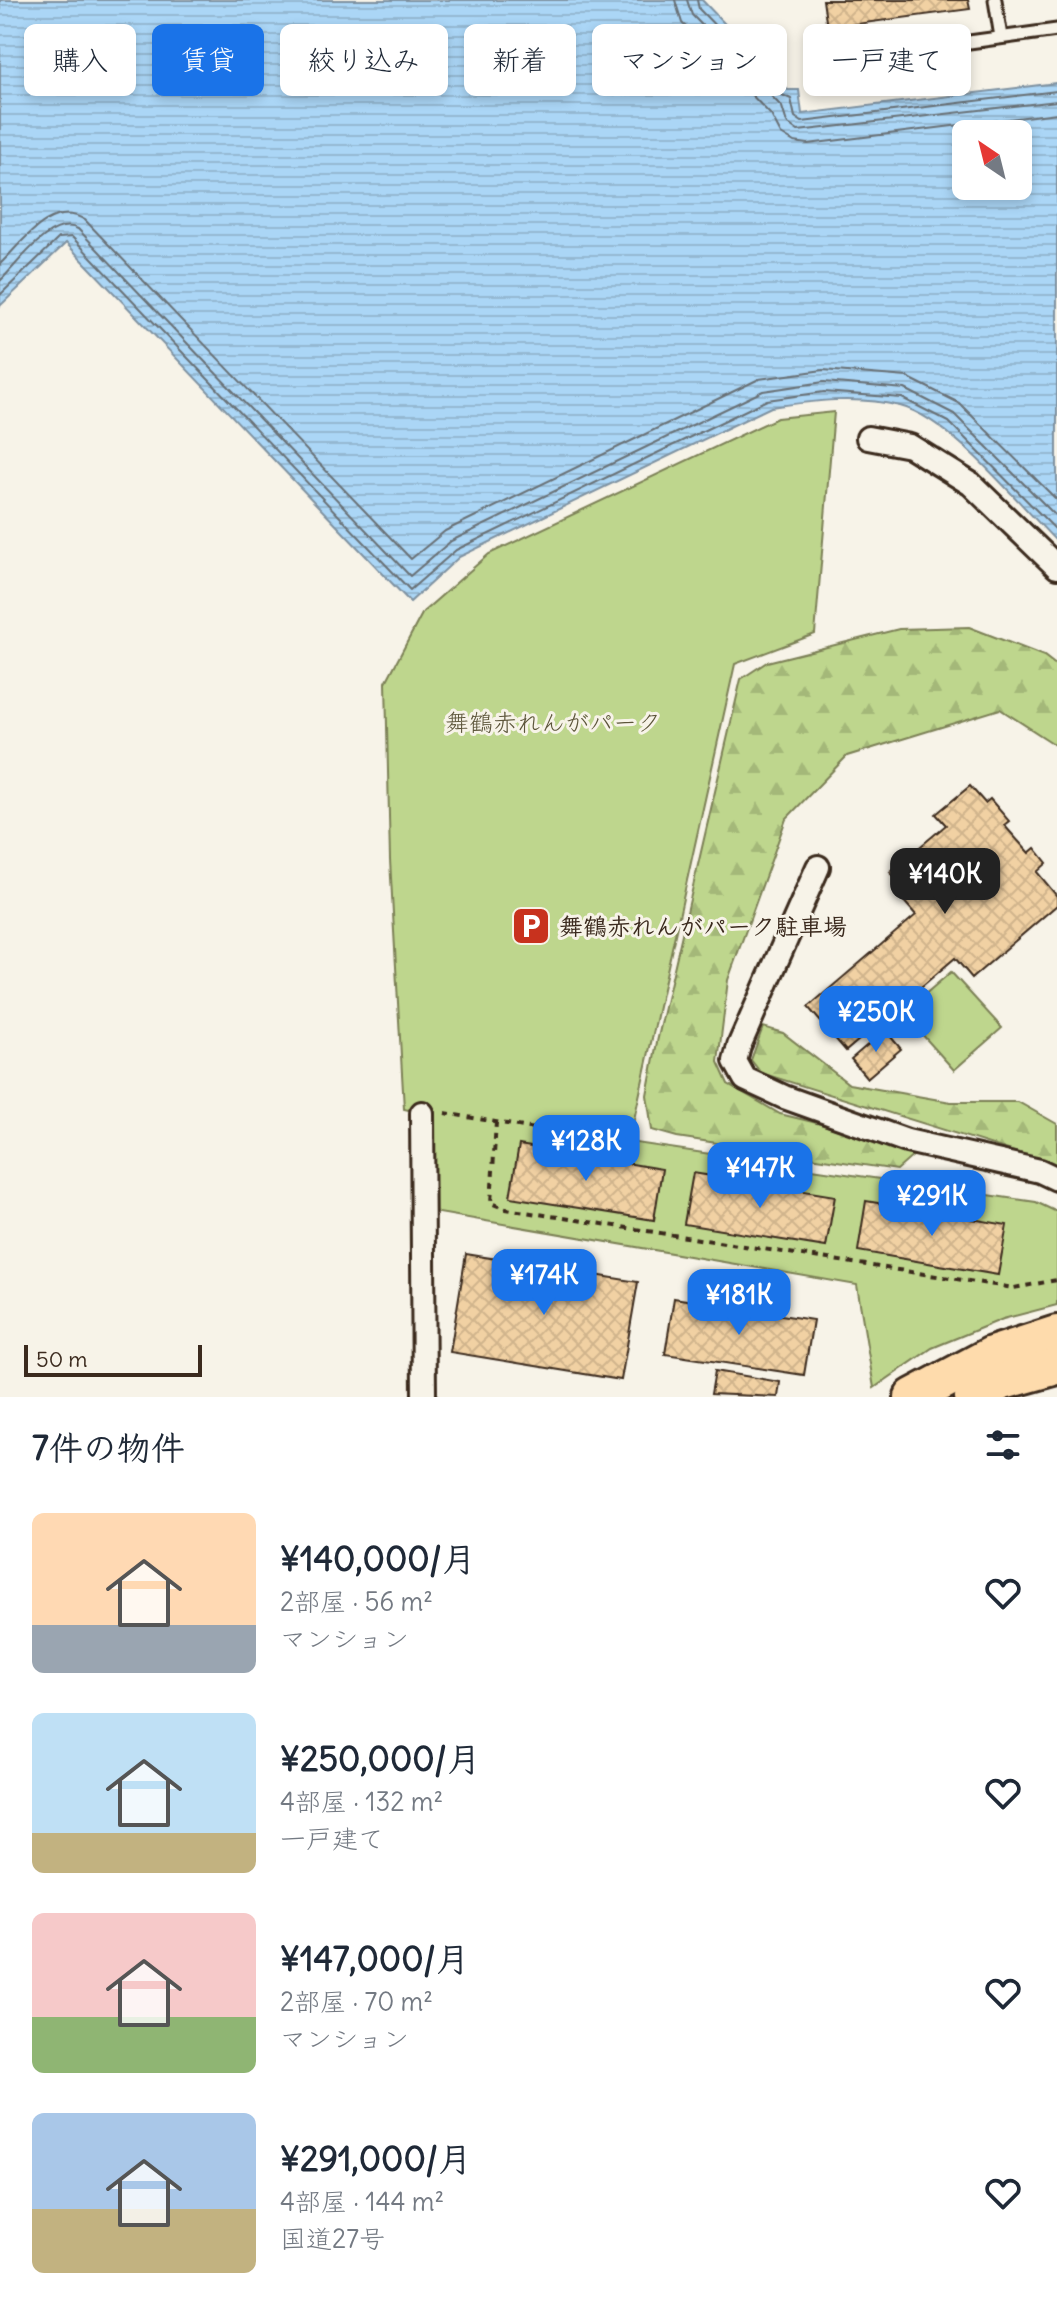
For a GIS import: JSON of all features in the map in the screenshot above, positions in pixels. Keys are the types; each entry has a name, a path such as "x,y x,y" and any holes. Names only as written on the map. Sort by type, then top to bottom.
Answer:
{"highway":[{"path":"913,1397 992,1355 1057,1334"},
{"path":"973,1397 1000,1382 1057,1366"}],"street":[{"path":"868,438 910,446 971,484 1057,567"},
{"path":"818,867 739,1046 735,1061 745,1079 784,1097 907,1141 1040,1171 1057,1179"},
{"path":"424,1397 428,1112"}],"lane":[{"path":"995,0 1001,37"},
{"path":"971,41 1057,30"}],"path":[{"path":"428,1112 608,1142"},
{"path":"496,1122 491,1203 506,1209 1014,1288 1057,1280"}],"green space":[{"name":"舞鶴赤れんがパーク","path":"834,412 815,634 735,664 629,1142 1036,1202 1057,1212 1057,1305 1003,1319 932,1348 874,1388 857,1285 433,1212 431,1115 404,1109 390,860 386,682 423,612 489,554 777,418"},
{"path":"969,627 1044,656 1057,666 1057,746 1000,709 847,756 786,819 728,980 718,1062 728,1084 780,1114 821,1124 914,1155 897,1170 677,1137 652,1130 647,1095 657,1042 741,679 767,662 899,629"},
{"path":"951,972 1002,1028 954,1070 903,1013"},
{"path":"763,1027 783,1033 849,1084 951,1102 1018,1102 1057,1124 1057,1165 761,1073 751,1060"}],"water":[{"path":"0,0 702,0 725,24 592,24 592,96 787,96 787,89 799,90 802,114 971,96 971,93 1057,83 1057,542 962,445 920,414 884,403 819,401 771,407 459,557 410,602 66,243 0,306"}],"building":[{"path":"823,0 968,0 970,9 857,24 826,24"},
{"path":"970,786 985,803 990,799 1009,821 1004,825 1029,853 1035,848 1047,863 1037,872 1057,896 1057,905 972,978 955,958 846,1051 808,1007 916,915 895,891 901,886 890,872 946,825 936,814"},
{"path":"885,1030 901,1049 867,1078 851,1059"},
{"path":"519,1145 662,1169 654,1220 510,1197"},
{"path":"693,1173 835,1196 826,1247 684,1224"},
{"path":"866,1201 1007,1225 998,1275 858,1251"},
{"path":"466,1254 638,1282 621,1380 450,1352"},
{"path":"674,1298 813,1320 804,1375 665,1354"},
{"path":"715,1371 780,1382 778,1397 711,1394"}],"place":[{"name":"舞鶴赤れんがパーク駐車場","path":"531,926"}]}
